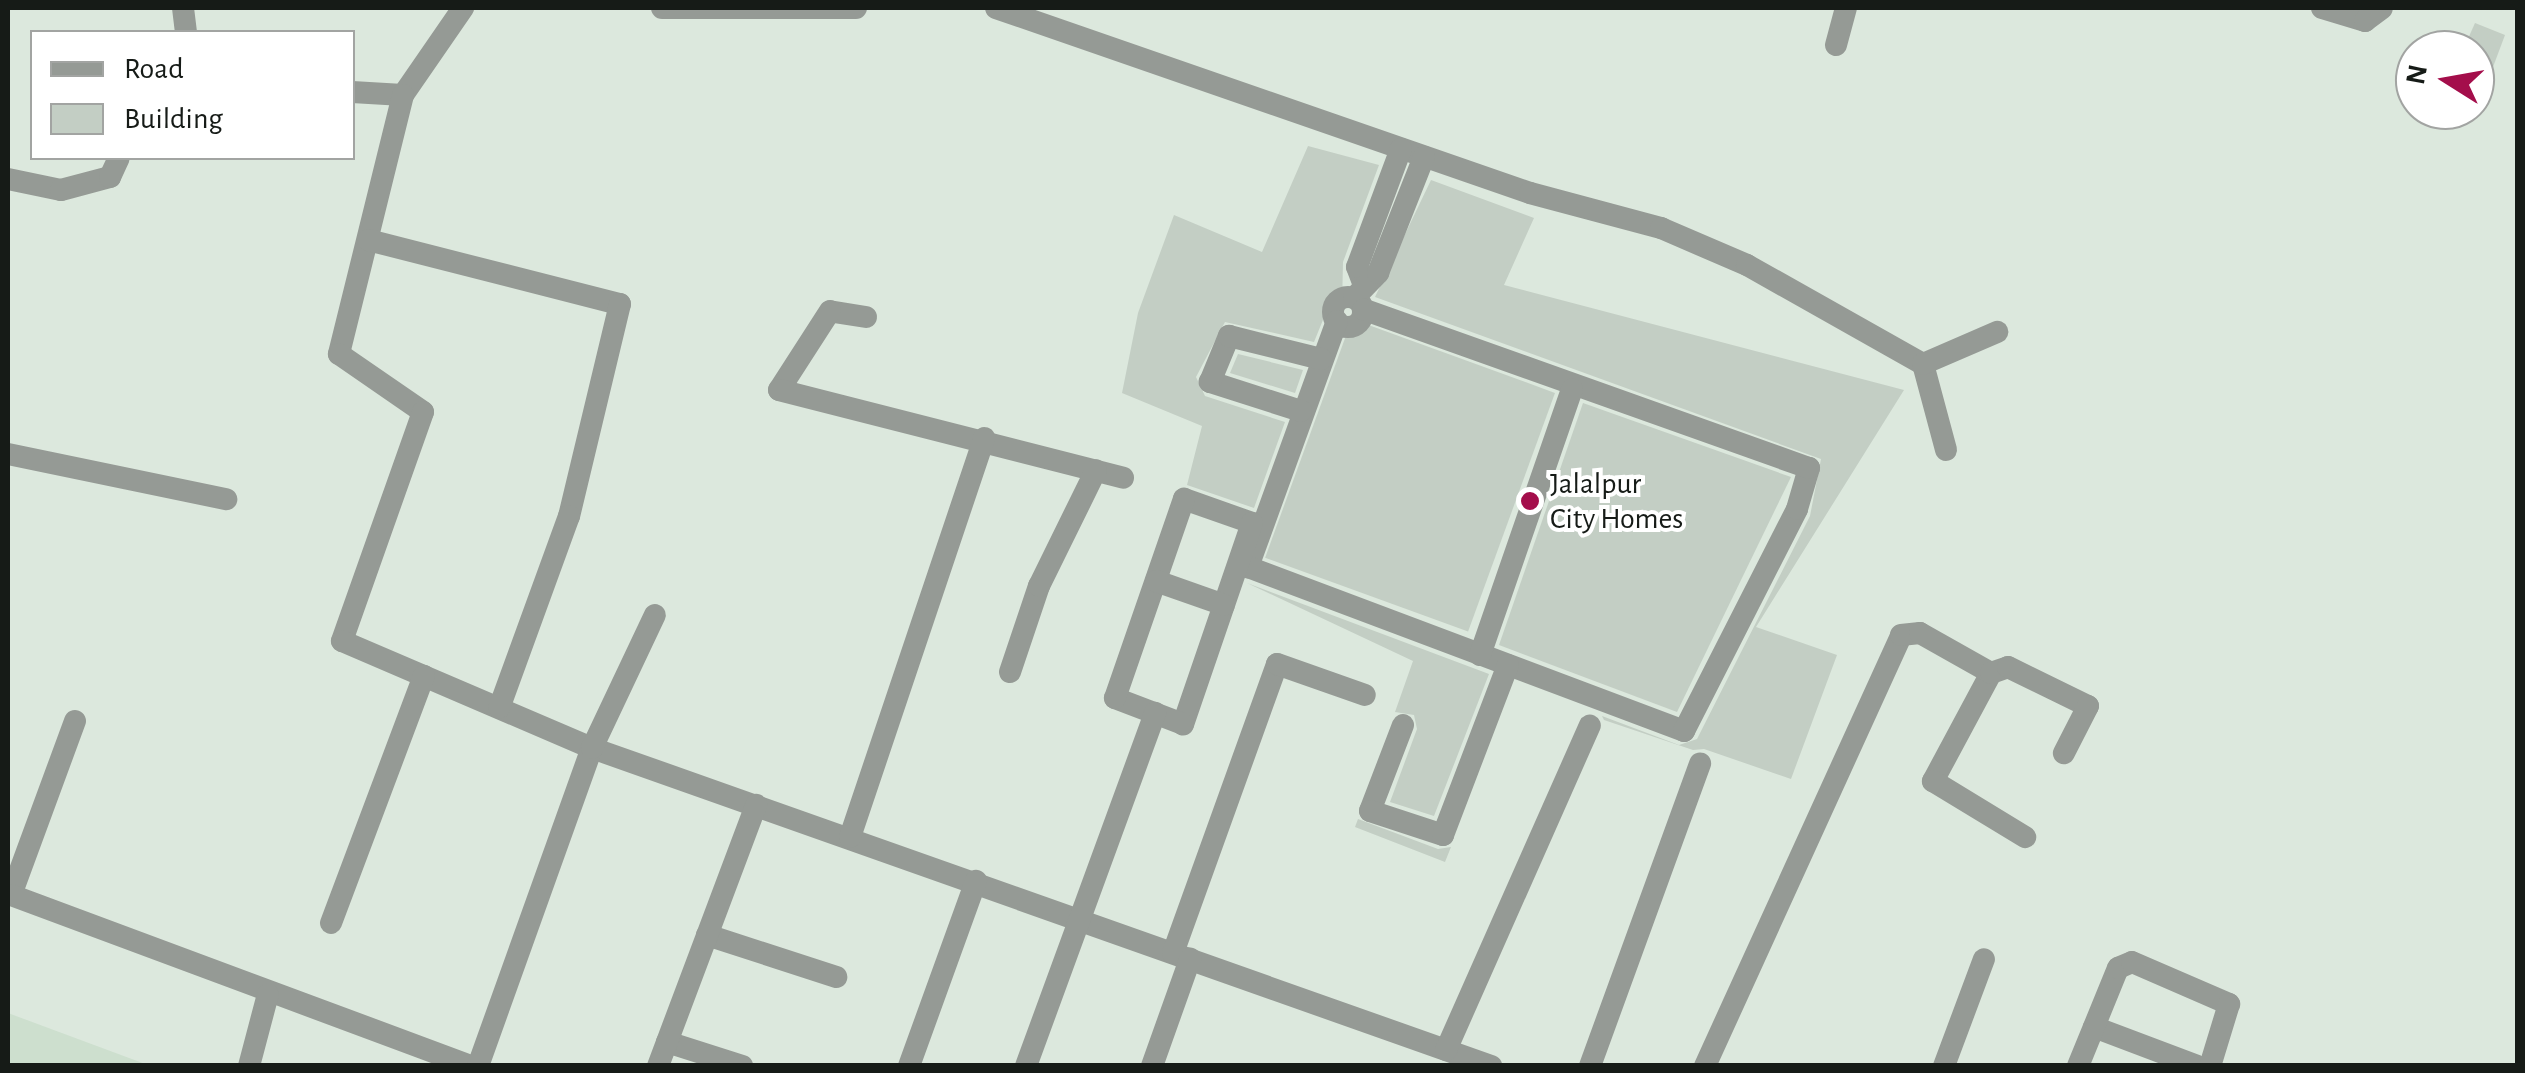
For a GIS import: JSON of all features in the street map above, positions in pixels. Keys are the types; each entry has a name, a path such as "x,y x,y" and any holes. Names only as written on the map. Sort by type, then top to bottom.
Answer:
{"street":[{"path":"462,8 404,96 340,354 423,412 342,640 592,748 1492,1066"},
{"path":"662,8 856,8"},
{"path":"996,8 1413,153 1661,228 1923,364 1946,450"},
{"path":"1836,44 1846,8"},
{"path":"2322,8 2365,21 2382,8"},
{"path":"355,92 404,96"},
{"path":"1359,296 1572,389 1809,468 1797,509 1684,731 1248,567 1337,321 1354,326 1359,296 1357,267 1413,153"},
{"path":"8,179 61,190 110,177 118,160"},
{"path":"368,240 620,304 568,516 498,708"},
{"path":"866,317 830,311 779,390 984,438 1123,478"},
{"path":"1923,364 1998,332"},
{"path":"1302,411 1210,382 1229,336 1321,358"},
{"path":"1480,655 1572,389"},
{"path":"850,838 984,438"},
{"path":"8,454 226,499"},
{"path":"1010,672 1039,586 1096,470"},
{"path":"1184,499 1252,523 1184,724 1115,698 1156,581 1184,499"},
{"path":"1156,581 1224,605"},
{"path":"75,721 11,896 268,994 475,1066 592,748 655,614"},
{"path":"1704,1066 1901,635 1920,633 1991,673"},
{"path":"1152,1066 1181,956 1277,664 1365,696"},
{"path":"1404,725 1370,811 1443,835 1508,665"},
{"path":"2025,837 1933,780 1991,673 2008,667 2088,706 2064,753"},
{"path":"331,923 424,676"},
{"path":"1026,1066 1155,714"},
{"path":"1446,1050 1590,724"},
{"path":"1590,1066 1700,762"},
{"path":"658,1066 756,805"},
{"path":"909,1066 976,882"},
{"path":"707,935 836,977"},
{"path":"1948,1064 1984,960"},
{"path":"2078,1066 2118,968 2132,962 2229,1004 2210,1066"},
{"path":"249,1066 268,994"},
{"path":"2094,1027 2197,1066"},
{"path":"667,1042 742,1066"}],"shaded area":[{"path":"8,1013 148,1065 8,1065"}],"building":[{"path":"2475,23 2492,30 2472,30"},
{"path":"2495,31 2505,35 2495,62"},
{"path":"1308,146 1379,165 1343,262 1342,307 1327,310 1314,342 1225,322 1196,377 1205,396 1285,422 1254,508 1187,485 1202,426 1122,393 1138,313 1174,215 1262,252"},
{"path":"1431,180 1534,218 1504,285 1904,390 1756,627 1837,655 1791,779 1704,749 1693,750 1604,720 1602,716 1679,745 1697,739 1810,516 1821,459 1375,297"},
{"path":"1352,319 1555,393 1468,632 1265,558"},
{"path":"1238,354 1303,370 1295,393 1230,373"},
{"path":"1583,403 1791,477 1677,712 1499,645"},
{"path":"1247,583 1489,674 1434,816 1390,802 1417,729 1414,715 1395,712 1413,661"},
{"path":"1358,819 1438,849 1451,847 1445,862 1355,827"}],"place":[{"name":"Jalalpur City Homes","path":"1530,501"}]}
